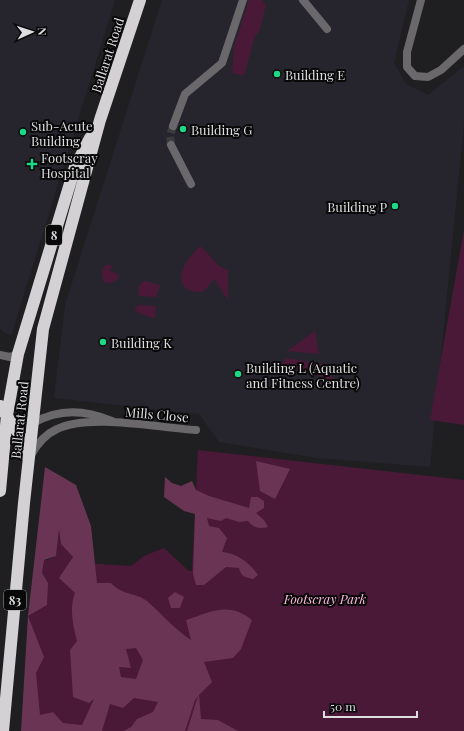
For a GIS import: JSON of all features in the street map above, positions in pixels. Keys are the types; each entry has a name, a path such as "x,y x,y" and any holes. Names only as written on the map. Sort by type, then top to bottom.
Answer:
{"highway":[{"name":"Ballarat Road","path":"3,731 28,463 43,329 100,120 140,0"},
{"name":"Ballarat Road","path":"0,491 4,410 18,354 75,167 100,120"},
{"name":"83","path":"4,410 19,434 26,454 27,476"},
{"path":"3,451 19,434 33,423"}],"street":[{"path":"173,126 185,94 222,63 244,0"},
{"path":"302,0 316,13 327,29"},
{"path":"420,0 407,52 407,67 415,76 428,77 441,70 464,48"},
{"path":"171,145 192,184"},
{"path":"0,355 10,356 18,354"},
{"name":"Mills Close","path":"33,423 52,414 74,412 95,414 117,423"},
{"name":"Mills Close","path":"28,463 37,446 57,429 80,423 117,423 196,430"}],"shaded area":[{"name":"Footscray Hospital","path":"0,0 115,0 11,336 3,332 0,328"},
{"path":"162,0 409,0 394,63 406,84 428,95 464,66 464,123 430,467 317,458 219,442 199,414 54,398 65,305"},
{"path":"256,461 290,469 275,499 260,491"},
{"path":"45,467 76,485 91,526 97,583 111,583 124,592 138,596 147,601 179,631 191,640 186,620 212,611 235,611 252,620 241,649 233,658 204,662 212,682 199,695 201,719 218,720 238,731 187,731 198,696 195,700 185,731 124,731 131,727 137,719 153,712 158,702 134,698 123,708 110,704 102,731 21,731 28,616","holes":["59,529 61,544 73,557 59,578 75,593 72,611 77,641 70,650 73,697 89,703 94,699 82,725 63,723 53,712 40,715 36,673 44,657 28,616 47,605 48,583 42,573 44,560 56,556","136,648 143,660 136,679 121,677 119,667 131,668 126,649"]},
{"path":"165,477 172,483 181,486 192,481 196,490 209,496 249,508 251,497 258,497 264,501 264,508 256,513 264,520 268,527 256,527 248,521 239,522 226,518 221,521 207,518 209,526 219,528 227,538 222,552 233,554 243,559 258,575 253,579 242,575 239,568 226,567 204,585 196,585 193,574 195,514 184,511 164,497"},
{"path":"175,592 184,597 180,608 171,608 168,598"}],"green space":[{"path":"249,0 262,0 266,5 259,32 255,36 244,76 232,73 234,47"},
{"path":"464,230 464,425 430,420"},
{"path":"201,246 219,266 228,270 228,300 214,279 203,292 192,291 185,287 182,282 181,275 188,259"},
{"path":"107,265 112,265 110,271 119,274 118,279 111,283 104,282 102,276 102,270"},
{"path":"146,281 160,285 156,297 139,296 138,288 142,282"},
{"path":"138,305 156,306 155,318 143,315 134,310"},
{"path":"315,331 319,354 287,351"},
{"path":"286,358 327,365 336,385 330,389 321,384 322,377 282,364"},
{"name":"Footscray Park","path":"198,450 464,480 464,731 23,731 28,616 38,560 48,560 56,556 59,526 61,544 73,557 70,562 131,566 144,556 164,548 189,571 192,571"}],"tunnel":[{"path":"171,145 170,136 173,126"}],"place":[{"name":"Building E","path":"277,74"},
{"name":"Building G","path":"183,129"},
{"name":"Sub-Acute Building","path":"23,132"},
{"name":"Footscray Hospital","path":"32,164"},
{"name":"Building P","path":"395,206"},
{"name":"Building K","path":"103,342"},
{"name":"Building L (Aquatic and Fitness Centre)","path":"238,374"}]}
